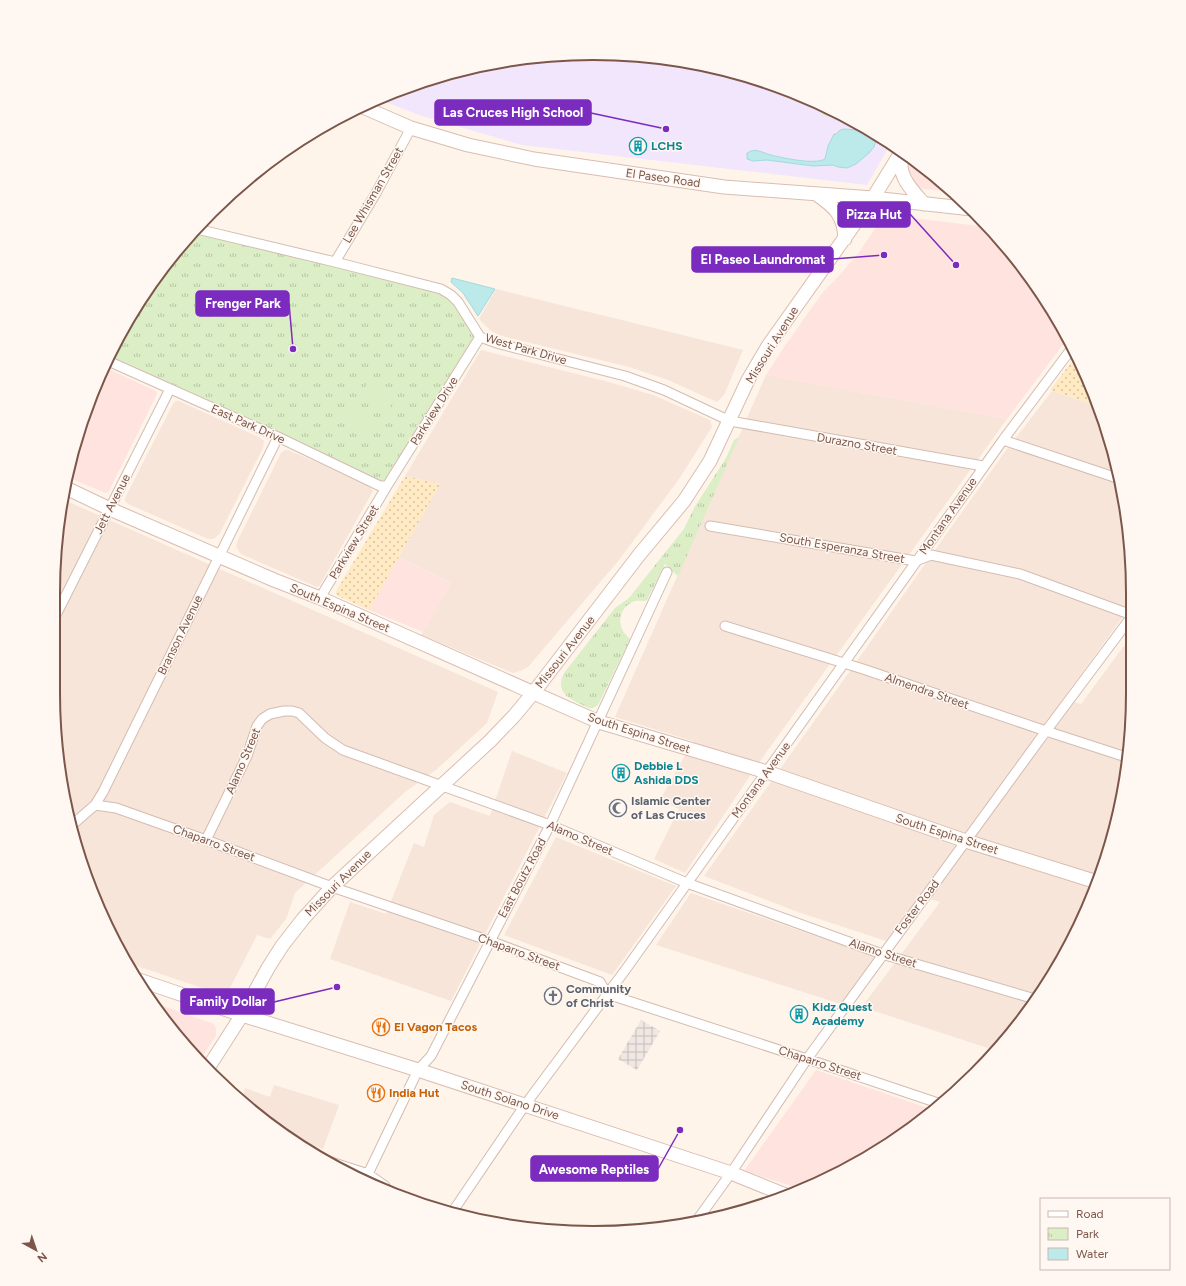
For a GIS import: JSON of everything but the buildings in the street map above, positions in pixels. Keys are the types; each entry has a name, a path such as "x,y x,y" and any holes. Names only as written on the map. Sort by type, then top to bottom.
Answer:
{"main road":[{"name":"El Paseo Road","path":"369,110 411,128 468,145 534,159 724,187 873,198 961,208"},
{"path":"873,198 899,157"},
{"path":"902,159 901,168 908,185 924,204"},
{"path":"815,194 830,203 840,215 844,224 844,239"},
{"name":"Missouri Avenue","path":"211,1064 242,1015 282,946 303,919 332,887 490,741 514,716 639,555 684,501 710,462 748,380 768,346 873,198"},
{"name":"South Espina Street","path":"70,490 110,509 274,580 320,598 599,722 767,772 966,841 1092,880"},
{"name":"South Solano Drive","path":"146,982 242,1015 418,1070 731,1173 779,1192"}],"street":[{"name":"Lee Whisman Street","path":"335,262 376,193 411,128"},
{"name":"West Park Drive","path":"203,230 441,289 451,295 458,302 480,337 500,344 625,376 664,390 730,421"},
{"name":"Parkview Drive","path":"387,486 480,337"},
{"name":"Montana Avenue","path":"456,1208 525,1105 767,772 983,466 1069,353"},
{"name":"East Park Drive","path":"112,363 278,437 380,486 387,486"},
{"name":"Jett Avenue","path":"60,607 170,389"},
{"name":"Durazno Street","path":"730,421 983,466"},
{"name":"Branson Avenue","path":"76,822 95,805 103,792 278,437"},
{"path":"1003,440 1113,477"},
{"name":"Parkview Street","path":"320,598 387,486"},
{"name":"South Esperanza Street","path":"710,526 916,561 931,555 1020,574 1126,614"},
{"name":"East Boutz Road","path":"367,1175 418,1070 431,1056 550,825 599,722 667,572"},
{"name":"Foster Road","path":"701,1215 731,1173 807,1058 1126,624"},
{"name":"Almendra Street","path":"725,626 878,674 1122,756"},
{"name":"Alamo Street","path":"206,840 247,756 257,726 262,719 270,714 292,711 299,713 325,738 343,750 550,825 687,883 882,954 1030,998"},
{"name":"Chaparro Street","path":"95,805 116,808 332,887 490,941 600,982 607,994 807,1058 934,1102"}],"shaded area":[{"path":"558,61 628,61 697,70 764,88 829,115 860,131 888,149 867,185 522,145 419,115 386,102 422,88 489,70"},
{"path":"910,165 943,191 924,189 917,186 908,174 908,168"},
{"path":"886,215 979,226 1016,269 1055,327 1064,343 1007,419 766,375 823,292 857,255 883,217"},
{"path":"496,289 743,350 724,395 717,402 668,380 629,367 502,336 491,331 479,319"},
{"path":"481,350 605,381 653,395 710,420 712,427 679,479 619,560 528,667 513,673 421,635 451,583 399,557 440,484 405,476"},
{"path":"110,370 156,391 157,394 109,491 106,493 72,479 88,422"},
{"path":"766,375 1007,419 760,761 685,873 654,859 679,809 660,800 693,741 615,717"},
{"path":"1052,391 1091,404 1108,455 1116,489 1125,558 1126,613 1063,699 1081,704 1126,643 1125,728 1116,797 1108,831 1098,864 1085,897 1055,960 1016,1017 990,1049 862,1007 940,902 920,896 886,941 798,912 704,876 1007,449"},
{"path":"176,401 259,437 264,441 263,448 220,533 212,539 208,539 128,504 125,501 125,498 174,402"},
{"path":"285,450 325,466 370,487 373,491 320,585 317,587 243,555 239,552 236,546 281,453"},
{"path":"68,502 498,692 487,723 437,769 405,792 295,893 286,919 270,939 257,935 226,996 134,965 115,929 88,864 70,797 61,728 61,558"},
{"path":"399,557 451,583 423,632 369,610"},
{"path":"512,751 567,773 451,1001 330,959 350,902 386,914 414,843 424,847 434,815 450,802 490,816"},
{"path":"556,837 676,886 612,975 504,935"},
{"path":"691,893 876,957 841,1004 656,945"},
{"path":"162,1005 214,1024 216,1028 216,1036 203,1056"},
{"path":"641,1020 660,1031 637,1070 618,1059"},
{"path":"816,1070 927,1108 860,1155 829,1171 793,1187 744,1171"},
{"path":"274,1085 339,1105 323,1149 310,1145 297,1136 243,1095 245,1088 270,1097"}],"sand":[{"path":"1073,361 1091,404 1050,390"},
{"path":"405,476 440,484 369,610 338,596 336,591"}],"green space":[{"path":"822,112 833,117 822,115"},
{"path":"202,231 451,295 480,337 387,486 112,364 131,326 150,297 170,269"},
{"path":"368,383 395,399 387,412 360,395"},
{"path":"354,405 382,421 374,434 347,418"},
{"path":"739,437 678,576 665,564 647,600 635,601 624,609 620,621 622,629 630,639 598,705 593,708 589,708 577,703 563,691 561,680 564,673 615,608 629,598 684,529 694,508 726,458 734,440"}],"water":[{"path":"840,130 859,130 876,141 874,147 869,153 856,164 847,168 833,165 813,166 767,160 753,161 747,159 747,153 756,150 791,159 820,161 825,159 828,146 834,134"},
{"path":"452,278 495,289 478,316 463,293 451,282"}],"place":[{"name":"Las Cruces High School","path":"666,129"},
{"name":"LCHS","path":"638,146"},
{"name":"El Paseo Laundromat","path":"884,255"},
{"name":"Pizza Hut","path":"956,265"},
{"name":"Frenger Park","path":"293,349"},
{"name":"Debbie L Ashida DDS","path":"621,773"},
{"name":"Islamic Center of Las Cruces","path":"618,808"},
{"name":"Family Dollar","path":"337,987"},
{"name":"Community of Christ","path":"553,996"},
{"name":"Kidz Quest Academy","path":"799,1014"},
{"name":"El Vagon Tacos","path":"381,1027"},
{"name":"India Hut","path":"376,1093"},
{"name":"Awesome Reptiles","path":"680,1130"}]}
